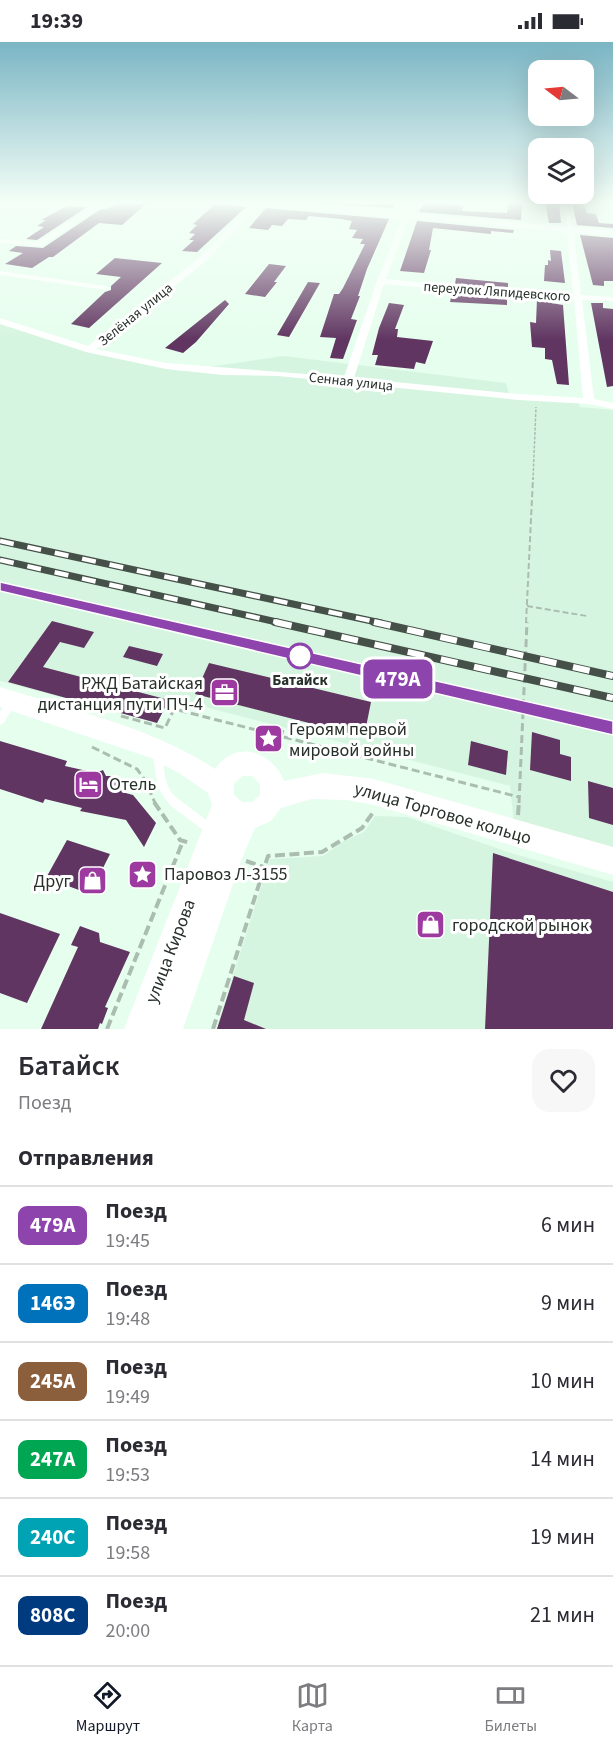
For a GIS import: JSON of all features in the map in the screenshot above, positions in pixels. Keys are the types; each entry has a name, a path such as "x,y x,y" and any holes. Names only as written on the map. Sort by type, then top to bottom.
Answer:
{"street":[{"name":"Зелёная улица","path":"89,350 203,259 213,248"},
{"path":"348,381 394,248"},
{"path":"573,248 576,297 589,401"},
{"path":"0,273 106,288"},
{"name":"переулок Ляпидевского","path":"381,281 515,294 613,299"},
{"name":"Сенная улица","path":"0,321 89,350 166,366 223,372 278,373 519,397 589,401 613,406"},
{"path":"4,706 157,749 188,765 218,827"},
{"path":"218,827 230,772 238,766 254,764 262,767 270,776 274,789 272,798"},
{"name":"улица Торговое кольцо","path":"218,827 259,813 272,798 301,787 336,784 374,792 613,861"},
{"name":"улица Кирова","path":"140,1029 218,827"},
{"name":"улица Кирова","path":"167,1029 218,827"}],"lane":[{"path":"157,749 160,779 167,797 218,827"}],"path":[{"path":"519,792 537,402"},
{"path":"527,606 587,616"},
{"path":"174,709 519,797"},
{"path":"281,736 283,730"},
{"path":"91,746 137,769 145,780 155,804 169,821 180,840 218,827"},
{"path":"213,1029 268,856 322,852 362,828 373,811 383,812"},
{"path":"218,827 264,867 275,871"},
{"path":"107,1029 218,827"}],"shaded area":[{"path":"0,324 101,355 181,371 284,356 506,383 509,394 578,400 580,407 613,410 613,851 514,824 510,786 170,698 157,723 0,681"},
{"name":"городской рынок","path":"375,816 407,817 511,853 613,882 613,1029 216,1029 270,859 323,856 344,841 364,832"}],"building":[{"path":"13,248 65,248 32,268 5,264 23,253 9,251"},
{"path":"185,248 201,248 197,252 182,251"},
{"path":"363,248 376,248 351,319 357,320 343,359 330,358 336,338 320,337 334,294 339,294"},
{"path":"408,248 431,250 424,273 400,271"},
{"path":"583,248 613,248 613,281 604,281 604,286 593,285"},
{"path":"550,250 561,251 565,283 544,281 545,265 548,265 548,260 551,261"},
{"path":"115,258 162,263 89,328 71,324 105,292 111,290 111,286 121,277 96,274"},
{"path":"269,264 286,266 265,297 245,294"},
{"path":"456,278 508,283 508,289 455,284"},
{"path":"308,282 320,283 289,337 277,335"},
{"path":"452,293 507,298 507,305 450,302"},
{"path":"537,299 551,300 551,303 563,305 569,385 557,384 552,360 545,359 545,348 532,347 530,322 536,323"},
{"path":"225,300 229,304 196,342 183,353 165,348"},
{"path":"389,303 404,305 395,329 398,329 397,337 433,341 425,364 416,362 414,369 375,365 378,355 372,355"},
{"path":"591,303 603,303 603,308 613,309 613,386 607,387"},
{"path":"52,621 94,632 84,648 60,642 43,667 169,700 157,723 8,682"},
{"path":"129,646 163,654 157,666 123,657"},
{"name":"Батайск","path":"209,663 371,702 364,737 195,694"},
{"path":"532,732 560,740 560,754 571,757 571,781 530,770"},
{"path":"0,741 67,761 65,766 96,773 103,770 106,776 114,776 118,779 122,792 133,795 156,823 144,847 126,820 80,811 82,808 45,799 43,803 0,789"},
{"path":"471,741 508,751 506,775 468,765"},
{"path":"588,781 613,788 613,825 589,818"},
{"path":"67,840 110,854 90,894 46,878"},
{"path":"493,853 613,892 613,1029 485,1029"},
{"path":"0,913 60,934 27,1003 0,993"},
{"path":"80,926 99,933 100,942 130,952 105,1007 108,1008 98,1029 41,1029 78,947 71,945"},
{"path":"234,976 254,983 244,1020 266,1029 217,1029"}],"railway":[{"path":"0,541 381,623"},
{"path":"0,560 281,623"},
{"path":"0,587 158,623"},
{"path":"152,622 613,728"},
{"path":"275,622 613,698"},
{"path":"374,622 613,676"}],"train":[{"name":"479А","path":"0,587 613,728"}],"place":[{"name":"Батайск","path":"300,656"},
{"name":"РЖД Батайская дистанция пути ПЧ-4","path":"224,693"},
{"name":"Героям первой мировой войны","path":"268,739"},
{"name":"Отель","path":"88,784"},
{"name":"Паровоз Л-3155","path":"143,874"},
{"name":"Друг","path":"92,881"},
{"name":"городской рынок","path":"431,925"}]}
